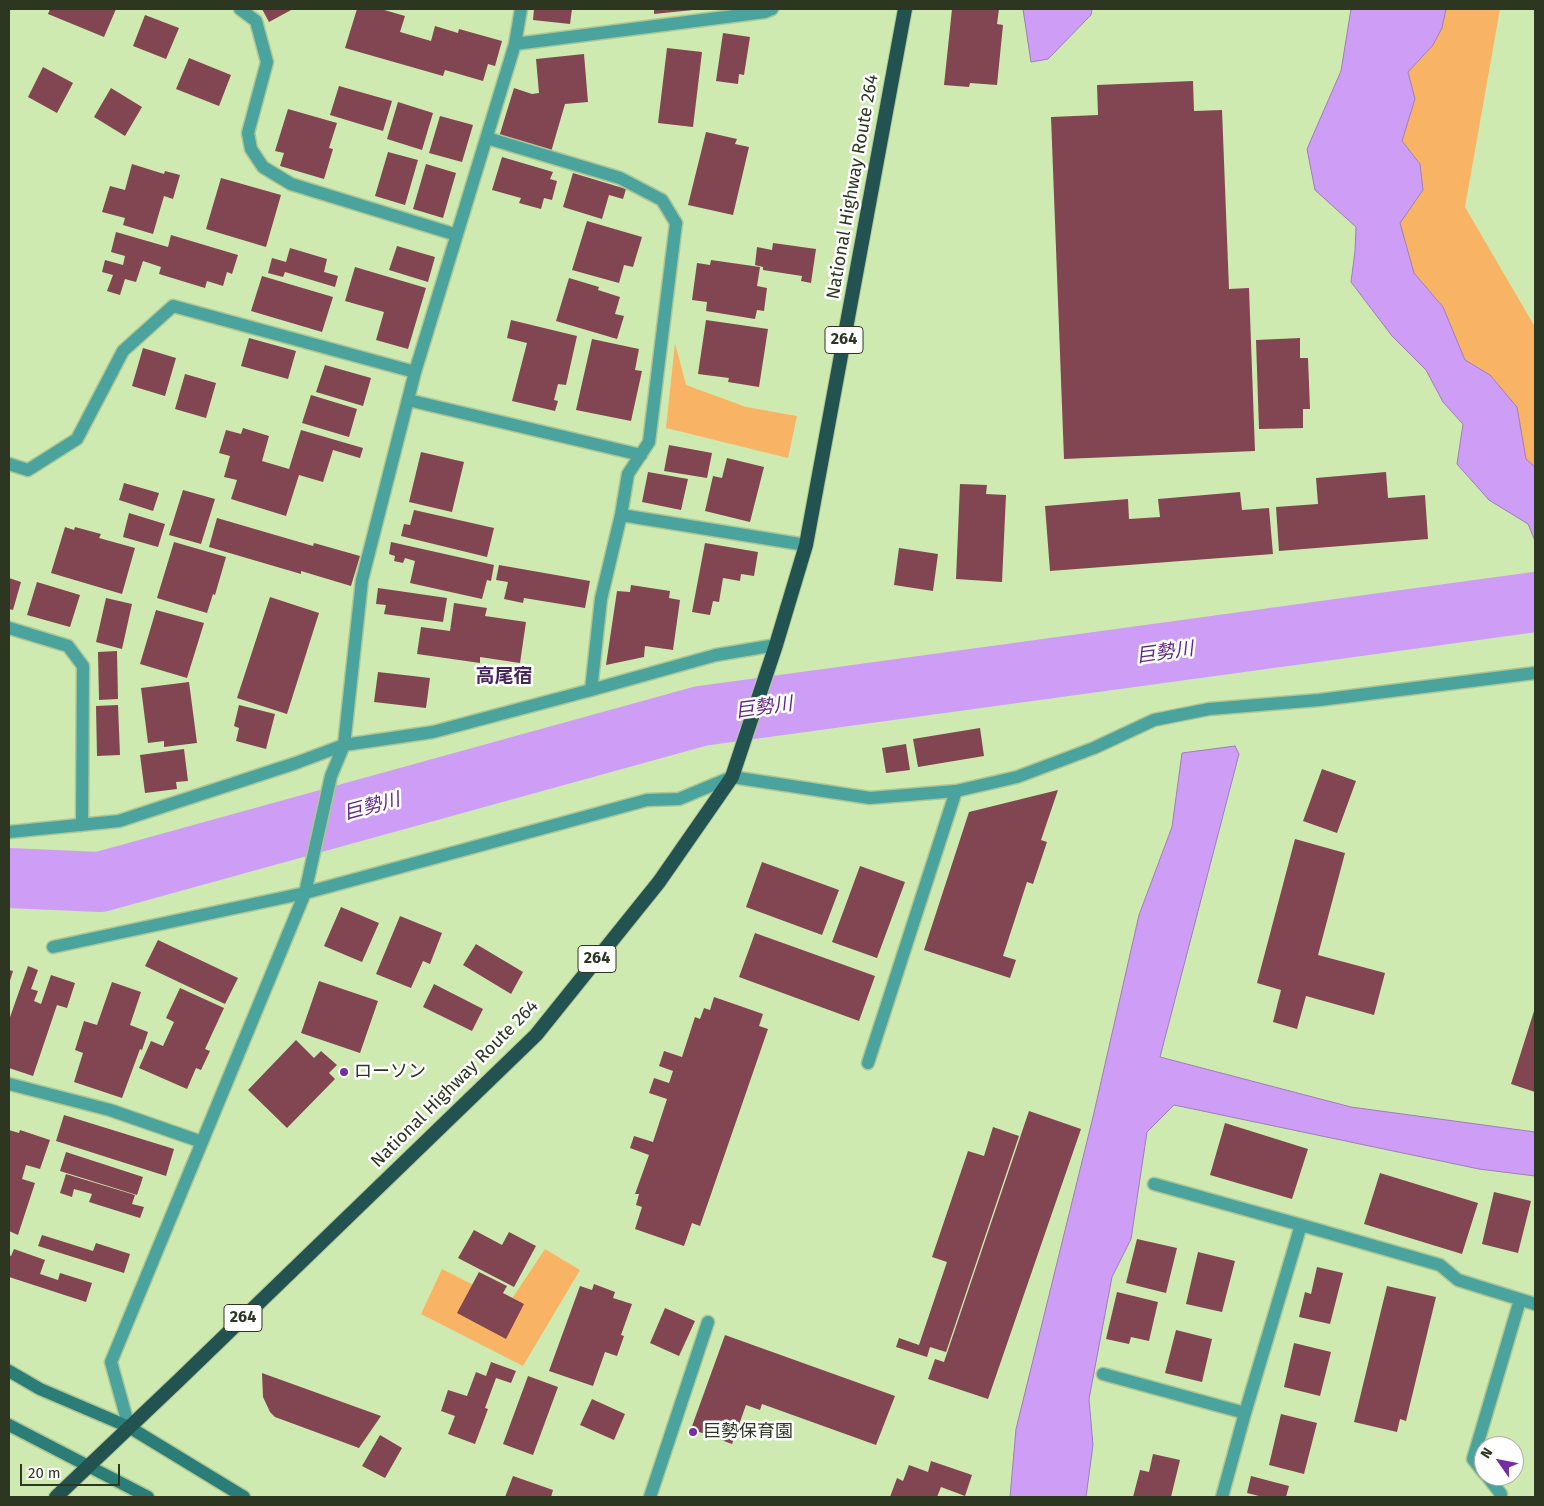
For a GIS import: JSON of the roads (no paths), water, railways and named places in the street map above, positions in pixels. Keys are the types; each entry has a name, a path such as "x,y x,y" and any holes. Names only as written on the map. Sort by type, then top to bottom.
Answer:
{"highway":[{"name":"National Highway Route 264","path":"56,1497 536,1034 659,882 732,777 776,645 806,545 905,9"}],"main road":[{"path":"9,1371 40,1389 129,1427 244,1497"},
{"path":"9,1425 148,1497"}],"street":[{"path":"240,9 256,21 267,62 248,133 251,150 262,167 291,184 457,235"},
{"path":"129,1427 111,1362 305,893 331,776 344,745 362,580 415,372 516,44 521,9"},
{"path":"516,44 765,12 772,9"},
{"path":"487,138 620,178 662,200 676,223 649,442 628,474 621,515 601,599 591,690"},
{"path":"9,464 28,470 78,439 123,351 173,306 415,372"},
{"path":"408,400 640,455"},
{"path":"621,515 806,545"},
{"path":"9,628 68,646 83,666 82,825"},
{"path":"9,832 119,821 296,763 344,745 433,732 716,655 776,645"},
{"path":"53,947 305,893 646,800 679,800 732,777 870,798 956,791 1017,777 1094,748 1154,720 1209,709 1319,700 1535,673"},
{"path":"868,1063 956,791"},
{"path":"9,1084 110,1110 202,1142"},
{"path":"1154,1184 1440,1265 1458,1280 1535,1304"},
{"path":"1222,1497 1245,1413 1302,1225"},
{"path":"1480,1436 1520,1300"},
{"path":"650,1497 708,1322"},
{"path":"1103,1374 1245,1413"},
{"path":"1495,1486 1501,1494 1500,1497"}],"waterway":[{"name":"巨勢川","path":"9,878 100,882 701,716 1535,602"}],"place":[{"name":"ローソン","path":"344,1072"},
{"name":"巨勢保育園","path":"693,1432"}],"district":[{"name":"高尾宿","path":"504,677"}]}
